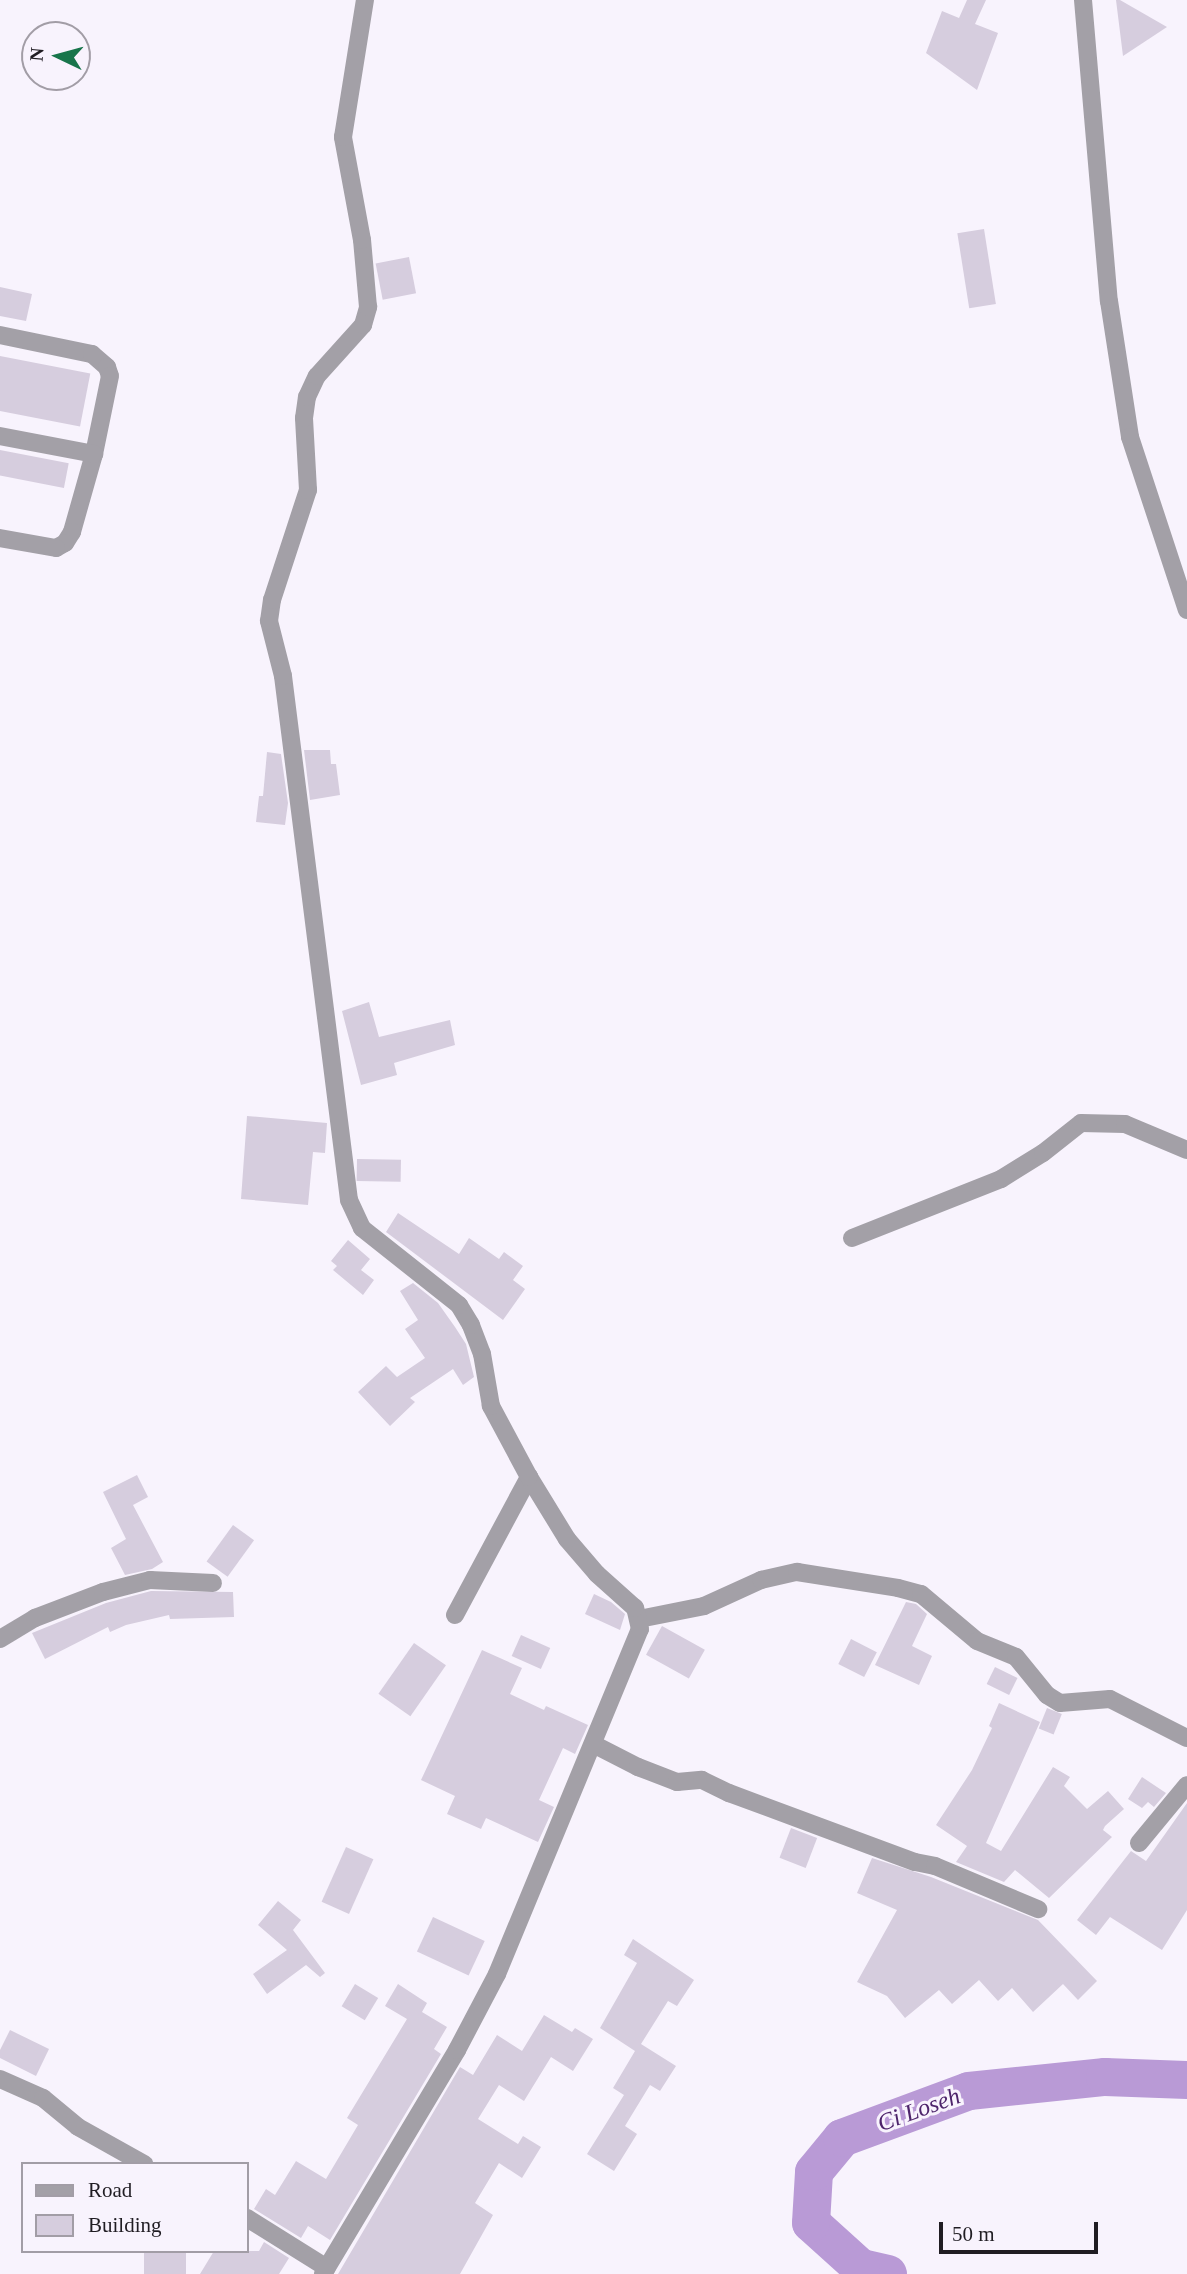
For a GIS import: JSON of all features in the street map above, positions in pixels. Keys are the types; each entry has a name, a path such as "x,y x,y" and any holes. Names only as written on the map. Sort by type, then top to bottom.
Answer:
{"street":[{"path":"248,2219 325,2271 457,2050 496,1974 637,1638 639,1619 635,1608 597,1574 567,1539 529,1477 491,1406 482,1354 471,1325 459,1305 362,1228 349,1200 283,676 269,621 272,600 308,490 304,418 307,397 317,376 363,325 368,307 362,240 343,137 365,0"},
{"path":"1083,0 1110,301 1130,437 1187,610"},
{"path":"0,335 92,355 107,367 110,376 94,454 72,532 65,543 56,548 0,538"},
{"path":"0,436 94,454"},
{"path":"852,1238 1001,1179 1043,1153 1081,1123 1125,1124 1187,1150"},
{"path":"455,1615 529,1477"},
{"path":"639,1619 704,1606 761,1580 797,1572 898,1588 921,1594 977,1640 1016,1657 1047,1695 1060,1703 1110,1699 1187,1738"},
{"path":"0,1639 35,1618 103,1592 150,1580 213,1583"},
{"path":"593,1744 638,1767 677,1782 702,1780 803,1821 935,1866 1038,1909"},
{"path":"1139,1843 1187,1785"},
{"path":"0,2079 43,2098 78,2127 140,2162"}],"building":[{"path":"967,0 986,0 975,24 998,33 977,90 926,53 942,11 959,18"},
{"path":"1116,0 1120,0 1167,27 1123,56"},
{"path":"984,229 996,304 969,308 957,233"},
{"path":"409,257 416,293 383,300 376,263"},
{"path":"0,287 32,294 26,321 0,316"},
{"path":"0,356 90,374 80,427 0,411"},
{"path":"0,450 69,463 64,488 0,475"},
{"path":"304,750 330,750 331,764 336,764 340,795 310,800"},
{"path":"267,752 281,754 288,803 285,825 256,822 259,796 263,796"},
{"path":"369,1002 379,1037 450,1020 455,1045 394,1063 397,1075 361,1085 342,1011"},
{"path":"247,1116 327,1123 325,1153 313,1152 308,1205 241,1199"},
{"path":"357,1159 401,1160 401,1182 357,1181"},
{"path":"398,1213 459,1254 469,1238 499,1259 504,1252 523,1266 513,1280 525,1289 503,1320 386,1232"},
{"path":"348,1240 370,1259 361,1270 374,1280 363,1295 333,1270 337,1266 331,1261"},
{"path":"413,1283 438,1303 455,1327 466,1344 474,1377 463,1385 453,1369 410,1398 415,1402 390,1426 358,1392 386,1366 397,1377 425,1358 405,1329 418,1320 400,1291"},
{"path":"137,1475 148,1497 133,1505 163,1562 152,1569 125,1575 111,1548 126,1539 103,1492"},
{"path":"233,1525 254,1540 228,1577 207,1561"},
{"path":"151,1591 233,1592 234,1617 170,1619 169,1615 126,1625 110,1632 108,1627 45,1659 32,1633 106,1603"},
{"path":"594,1594 611,1602 625,1614 620,1630 585,1614"},
{"path":"906,1602 916,1604 927,1614 912,1646 932,1656 919,1685 875,1665"},
{"path":"662,1626 705,1650 689,1679 646,1655"},
{"path":"521,1635 550,1648 541,1669 512,1656"},
{"path":"851,1639 877,1652 864,1677 838,1664"},
{"path":"414,1643 446,1665 410,1716 378,1694"},
{"path":"482,1650 522,1668 510,1694 544,1710 546,1706 588,1725 575,1754 563,1748 539,1800 554,1807 538,1842 486,1818 481,1829 447,1814 455,1796 421,1780"},
{"path":"995,1667 1017,1678 1009,1695 987,1684"},
{"path":"999,1703 1040,1722 986,1843 1001,1851 1053,1767 1070,1777 1064,1786 1087,1809 1108,1791 1124,1809 1103,1830 1112,1837 1049,1898 1015,1870 1004,1882 956,1862 967,1846 936,1825 972,1770 992,1728 989,1726"},
{"path":"1047,1708 1062,1714 1054,1734 1039,1728"},
{"path":"1142,1777 1166,1793 1154,1807 1148,1802 1142,1808 1128,1799"},
{"path":"1187,1803 1187,1910 1162,1950 1110,1917 1096,1935 1077,1920 1131,1851 1146,1861"},
{"path":"791,1828 817,1838 806,1868 780,1858"},
{"path":"346,1847 373,1859 349,1914 322,1902"},
{"path":"872,1858 931,1877 1038,1920 1097,1981 1078,2000 1063,1984 1033,2012 1012,1988 998,2001 979,1980 952,2004 939,1990 905,2018 887,1996 857,1982 897,1910 857,1893"},
{"path":"278,1901 301,1920 293,1930 325,1973 320,1977 306,1965 267,1994 253,1974 287,1950 258,1925"},
{"path":"433,1917 485,1941 469,1976 417,1951"},
{"path":"633,1939 694,1980 677,2006 668,2001 641,2044 676,2066 660,2091 650,2085 625,2126 637,2134 614,2171 587,2154 624,2095 613,2088 635,2051 600,2028 637,1963 624,1955"},
{"path":"355,1984 378,1998 365,2020 342,2006"},
{"path":"398,1984 427,2003 422,2012 447,2027 434,2049 441,2054 330,2240 308,2226 301,2238 254,2209 266,2189 275,2195 296,2161 326,2179 358,2125 347,2118 407,2019 385,2006"},
{"path":"544,2015 572,2032 575,2028 593,2039 573,2071 551,2057 524,2101 499,2085 478,2119 518,2144 523,2136 541,2147 522,2178 499,2163 475,2203 493,2215 460,2274 338,2274 460,2067 473,2075 497,2035 522,2051"},
{"path":"10,2030 49,2049 36,2076 0,2058 0,2050"},
{"path":"264,2242 289,2258 279,2274 200,2274 213,2253 259,2251"},
{"path":"144,2253 186,2253 186,2274 144,2274"}],"waterway":[{"name":"Ci Loseh","path":"888,2274 861,2268 811,2223 814,2172 842,2138 969,2091 1105,2077 1187,2080"}]}
